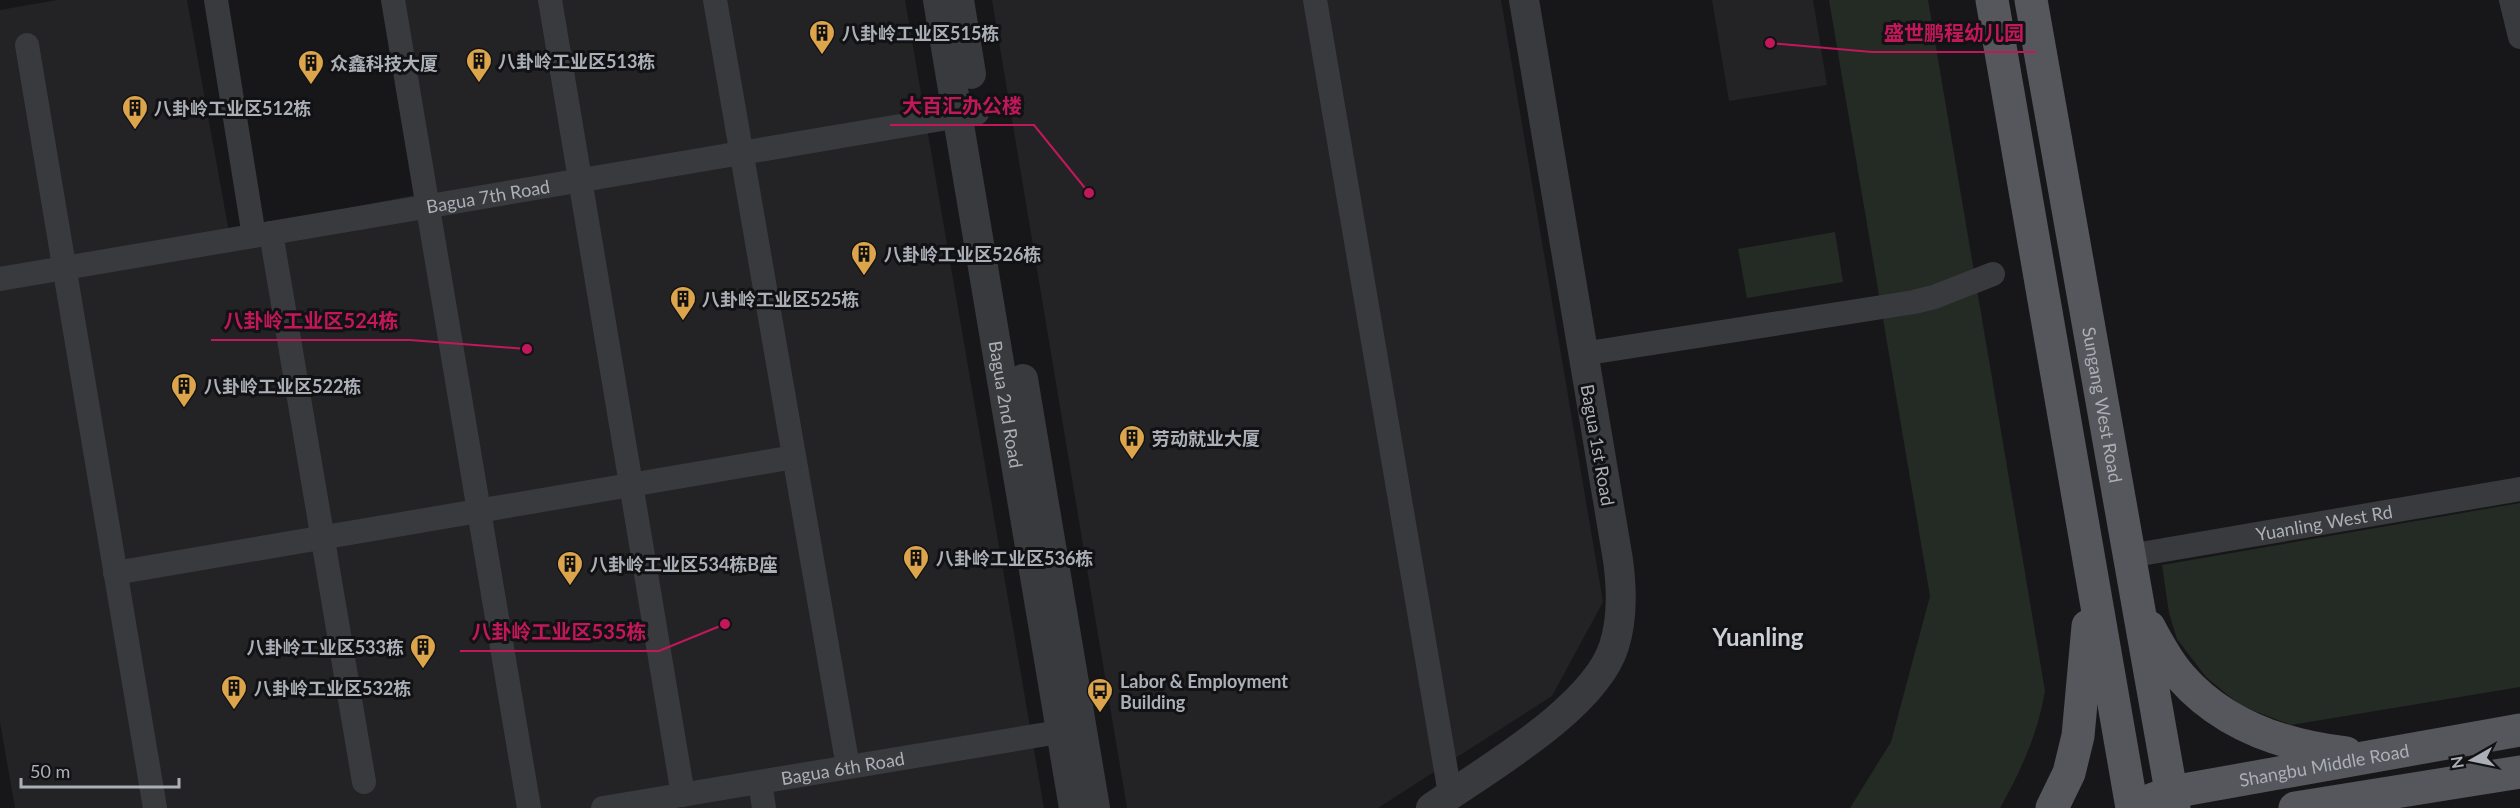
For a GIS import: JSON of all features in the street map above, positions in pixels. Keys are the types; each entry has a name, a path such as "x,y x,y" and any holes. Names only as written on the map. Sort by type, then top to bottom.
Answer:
{"main road":[{"path":"1992,0 2132,808"},
{"name":"Sungang West Road","path":"2031,0 2173,800"},
{"path":"2052,808 2068,773 2078,735 2092,585"},
{"path":"2139,610 2181,677 2199,695 2240,723 2271,737 2295,744 2322,750 2374,756"},
{"path":"2104,650 2145,643"},
{"name":"Shangbu Middle Road","path":"2132,808 2374,756 2520,730"},
{"name":"Shangbu Middle Road","path":"2307,807 2520,772"}],"street":[{"path":"216,0 322,538 364,782"},
{"path":"393,0 529,808"},
{"path":"550,0 683,795"},
{"path":"715,0 848,767"},
{"name":"Bagua 2nd Road","path":"938,0 967,115 1072,730 1095,808"},
{"name":"Bagua 2nd Road","path":"959,0 967,115"},
{"path":"1315,0 1441,801"},
{"name":"Bagua 1st Road","path":"1441,801 1555,721 1580,699 1601,673 1614,648 1620,619 1622,590 1524,0"},
{"path":"2511,0 2520,37"},
{"path":"27,45 156,808"},
{"name":"Bagua 7th Road","path":"0,279 967,115"},
{"path":"1582,354 1914,302 1953,291 1993,274"},
{"path":"115,573 794,457"},
{"name":"Yuanling West Rd","path":"2129,556 2520,489"},
{"name":"Bagua 2nd Road","path":"1072,730 1074,808"},
{"name":"Bagua 6th Road","path":"603,808 1072,730"},
{"path":"760,782 764,808"}],"shaded area":[{"path":"57,0 187,0 229,232 419,194 386,0 905,0 1044,808 15,808 0,722 0,10"},
{"path":"992,0 1501,0 1603,602 1552,696 1378,808 1127,808"},
{"path":"1712,0 1813,0 1827,85 1729,101"},
{"path":"1829,0 1928,0 2045,691 2028,751 2000,808 1850,808 1891,742 1930,596"},
{"path":"1835,232 1843,282 1747,298 1738,249"},
{"path":"2520,503 2520,687 2291,725 2241,706 2206,677 2177,639 2169,613 2162,565"}],"place":[{"name":"盛世鹏程幼儿园","path":"1770,43"},
{"name":"八卦岭工业区515栋","path":"822,56"},
{"name":"八卦岭工业区513栋","path":"479,84"},
{"name":"众鑫科技大厦","path":"311,86"},
{"name":"八卦岭工业区512栋","path":"135,131"},
{"name":"大百汇办公楼","path":"1089,193"},
{"name":"八卦岭工业区526栋","path":"864,277"},
{"name":"八卦岭工业区525栋","path":"683,322"},
{"name":"八卦岭工业区524栋","path":"527,349"},
{"name":"八卦岭工业区522栋","path":"184,409"},
{"name":"劳动就业大厦","path":"1132,461"},
{"name":"八卦岭工业区536栋","path":"916,581"},
{"name":"八卦岭工业区534栋B座","path":"570,587"},
{"name":"八卦岭工业区535栋","path":"725,624"},
{"name":"八卦岭工业区533栋","path":"423,670"},
{"name":"八卦岭工业区532栋","path":"234,711"},
{"name":"Labor & Employment Building","path":"1100,714"}],"district":[{"name":"Yuanling","path":"1758,636"}]}
